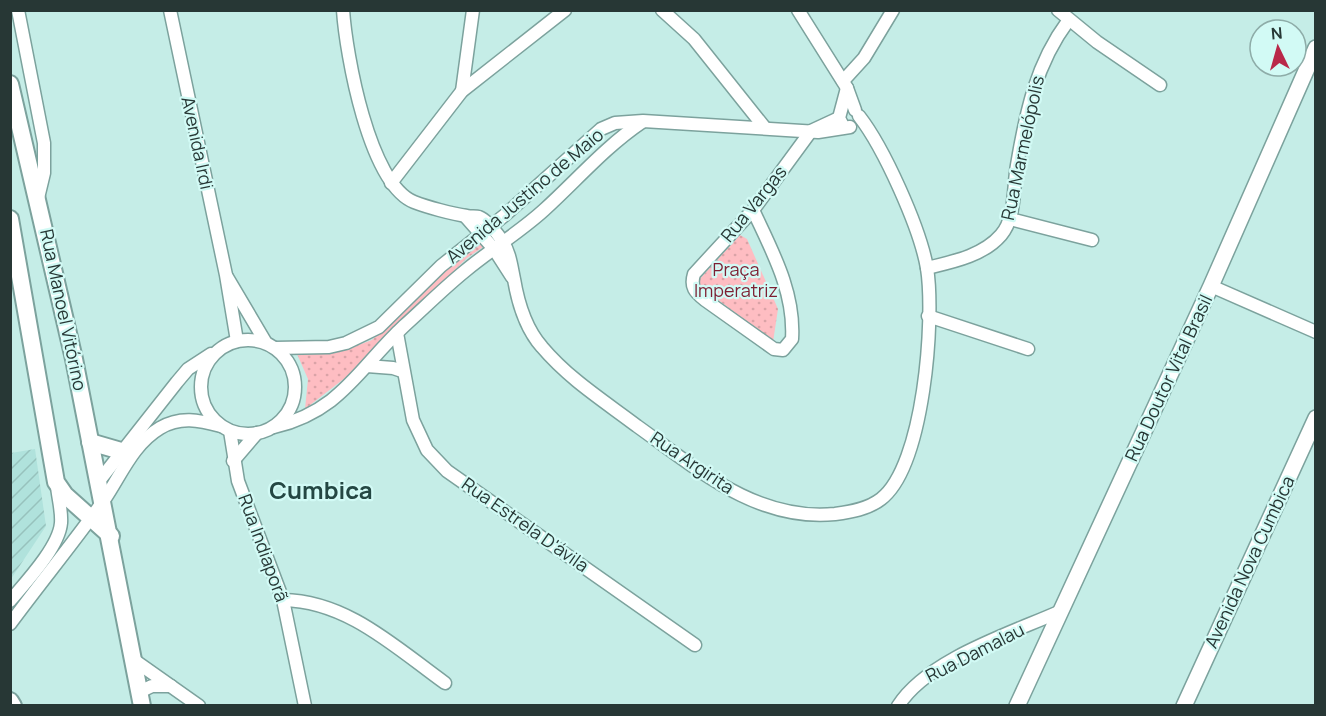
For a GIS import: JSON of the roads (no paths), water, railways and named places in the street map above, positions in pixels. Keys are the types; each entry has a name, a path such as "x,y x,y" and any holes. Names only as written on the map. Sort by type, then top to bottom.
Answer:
{"main road":[{"name":"Rua Manoel Vitórino","path":"10,84 38,198 111,536 140,699"},
{"name":"Rua Manoel Vitórino","path":"10,219 56,482"},
{"path":"90,442 121,451"},
{"path":"56,482 65,495 111,536"},
{"path":"10,701 13,705"}],"street":[{"path":"18,10 45,143 44,173 38,198"},
{"name":"Avenida Irdi","path":"170,10 226,275 237,341"},
{"path":"343,10 348,52 366,130 391,183 406,198 465,216 480,217 485,230"},
{"path":"462,91 472,10"},
{"path":"391,183 462,91 565,10"},
{"path":"662,10 694,39 765,128"},
{"path":"643,121 811,131 850,118 845,85 798,10"},
{"path":"845,85 893,10"},
{"path":"1058,10 1068,21 1160,85"},
{"name":"Rua Marmelópolis","path":"927,268 952,262 992,244 1002,234 1010,219 1017,165 1036,77 1053,42 1068,21"},
{"name":"Rua Doutor Vital Brasil","path":"1017,705 1211,285 1316,48"},
{"path":"739,126 745,102"},
{"name":"Rua Argirita","path":"485,230 512,263 513,278 532,333 559,367 707,476 746,498 794,513 822,515 849,513 882,498 895,484 907,458 920,408 928,316 927,268 896,180 879,147 850,118"},
{"name":"Avenida Justino de Maio","path":"271,346 329,347 346,343 379,327 441,266 485,230 591,135 615,123 643,121"},
{"name":"Avenida Justino de Maio","path":"274,427 299,421 320,410 348,387 397,333 465,271 543,212 609,147 643,121"},
{"name":"Rua Vargas","path":"753,210 788,292 792,339 783,350 774,349 705,300 692,286 694,274 753,210 811,131"},
{"path":"1010,219 1092,240"},
{"name":"Avenida Irdi","path":"226,275 271,346"},
{"path":"1211,285 1316,332"},
{"path":"928,316 1028,349"},
{"name":"Rua Estrela D'ávila","path":"397,333 402,371 413,420 427,450 447,471 694,645"},
{"path":"10,624 103,500 126,462 158,429 184,419 257,433 274,427 290,410 295,397 296,380 290,363 271,346 247,339 237,341 217,351 188,369 121,451 99,482"},
{"path":"217,351 203,370 202,399 208,413 226,428"},
{"path":"367,366 402,371"},
{"name":"Avenida Nova Cumbica","path":"1184,705 1316,418"},
{"name":"Rua Indiaporã","path":"226,428 244,501 283,600 305,705"},
{"path":"233,461 257,433"},
{"name":"Rua Manoel Vitórino","path":"10,601 54,543 59,532 61,522 56,482"},
{"path":"283,600 304,600 342,613 445,683"},
{"name":"Rua Damalau","path":"898,705 915,685 936,671 964,655 1061,611"},
{"path":"132,658 199,705"},
{"path":"140,699 152,686 171,686"}],"district":[{"name":"Cumbica","path":"321,491"}],"park label":[{"name":"Praça Imperatriz","path":"736,280"}]}
